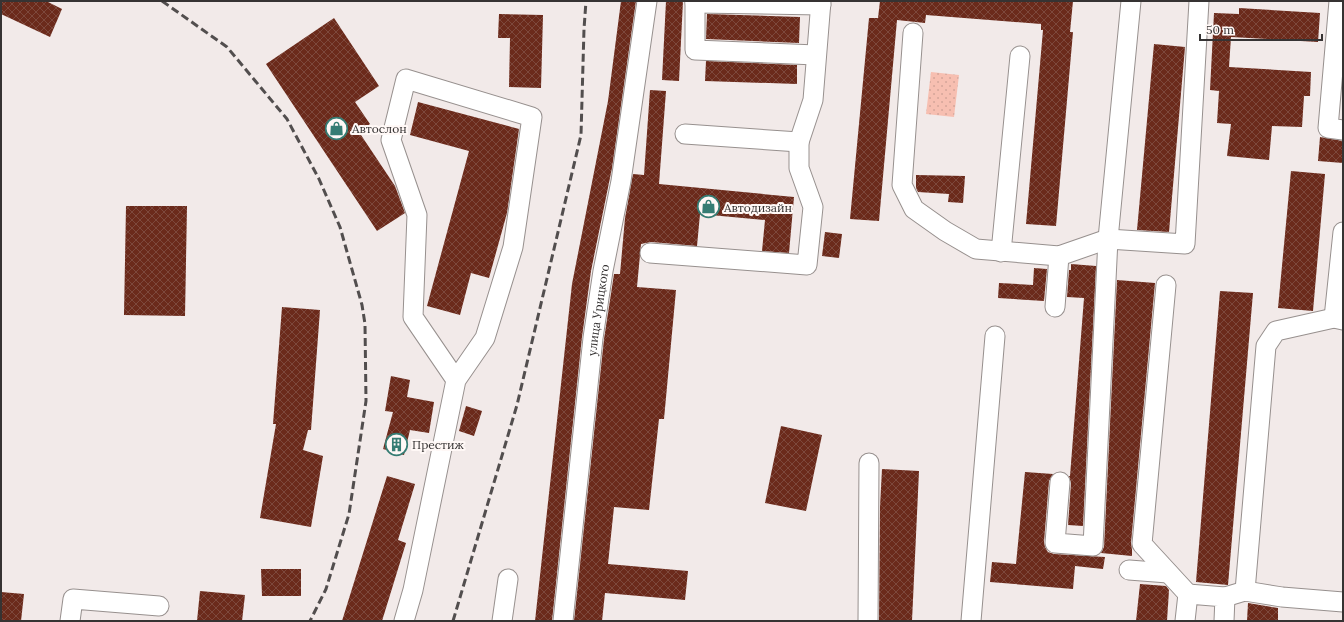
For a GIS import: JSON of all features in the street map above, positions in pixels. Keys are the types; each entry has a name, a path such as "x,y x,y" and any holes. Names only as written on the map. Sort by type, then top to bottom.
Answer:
{"street":[{"name":"улица Урицкого","path":"563,621 593,338 621,180 647,1"},
{"path":"1060,482 1055,543 1093,546 1108,239 1131,1"},
{"path":"913,33 902,185 914,209 945,231 976,249 1059,256 1108,239 1185,244 1199,1"},
{"path":"1339,1 1328,128 1343,130"},
{"path":"650,253 807,264 813,207 799,168 799,142 813,100 821,3 695,2 695,50 816,56"},
{"path":"1001,252 1020,56"},
{"path":"404,621 413,590 456,380 485,338 513,247 532,117 406,79 391,140 417,215 413,317 456,380"},
{"path":"685,134 799,142"},
{"path":"1245,591 1266,346 1276,331 1338,319 1343,232"},
{"path":"1055,307 1059,256"},
{"path":"1166,285 1142,544 1188,594 1225,597 1245,591 1282,597 1343,602"},
{"path":"971,621 995,336"},
{"path":"868,621 869,463"},
{"path":"1129,570 1168,573"},
{"path":"502,621 508,579"},
{"path":"1185,621 1188,594"},
{"path":"1224,621 1225,597"},
{"path":"70,621 73,599 159,606"}],"shaded area":[{"path":"931,72 959,75 954,117 926,114"}],"building":[{"path":"1,1 46,1 62,9 50,37 1,14"},
{"path":"621,1 636,1 612,168 591,271 582,337 552,621 535,621 572,284 608,101"},
{"path":"666,1 683,1 679,81 662,80"},
{"path":"880,1 1073,1 1070,32 1073,32 1056,226 1026,224 1043,30 1041,30 1041,24 926,15 925,23 897,20 879,221 850,219 869,18 878,18"},
{"path":"1239,8 1320,13 1318,42 1231,37 1229,67 1311,72 1310,96 1304,96 1302,127 1272,126 1269,160 1227,156 1231,124 1217,123 1219,91 1210,90 1214,13 1239,14"},
{"path":"499,14 543,15 541,88 509,87 510,38 498,38"},
{"path":"707,14 800,17 799,43 706,39"},
{"name":"Автослон","path":"334,18 379,86 355,102 370,124 359,132 395,186 405,213 377,231 266,64"},
{"path":"1154,44 1185,47 1169,232 1137,230"},
{"path":"706,61 797,65 797,84 705,81"},
{"path":"650,90 666,91 659,184 794,197 789,253 762,251 765,220 700,214 697,246 651,242 641,244 637,287 676,290 664,419 659,419 649,510 614,507 608,564 688,571 685,600 605,593 602,621 574,621 604,339 614,274 620,274 625,218 633,174 644,175"},
{"path":"418,102 519,129 507,213 489,278 471,273 460,315 427,306 469,151 410,135"},
{"path":"1320,137 1343,141 1343,163 1318,161"},
{"path":"1291,171 1325,174 1313,311 1278,308"},
{"path":"916,175 965,176 963,203 948,202 949,194 918,192 916,188"},
{"path":"126,206 187,206 185,316 124,315"},
{"path":"825,232 842,234 839,258 822,256"},
{"path":"1071,264 1096,266 1083,526 1068,525 1071,483 1069,476 1084,298 1067,297 1069,270 1071,270"},
{"path":"1034,268 1047,269 1044,301 998,298 999,283 1033,285"},
{"path":"1117,280 1155,283 1131,543 1132,556 1101,553 1104,547"},
{"path":"1220,291 1253,293 1228,585 1196,582"},
{"path":"282,307 320,310 311,430 308,430 303,450 323,456 311,527 260,518 276,424 273,424"},
{"path":"391,376 410,380 407,397 434,402 429,433 410,430 404,455 383,449 393,412 385,411"},
{"path":"466,406 482,411 474,436 459,431"},
{"path":"781,426 822,435 806,511 765,503"},
{"path":"882,469 919,471 912,621 879,621 880,507"},
{"path":"1025,472 1053,474 1049,481 1044,542 1048,552 1054,554 1105,557 1103,569 1075,566 1073,589 990,582 992,562 1016,564"},
{"path":"387,476 415,484 398,540 406,543 382,621 342,621"},
{"path":"261,569 301,569 301,596 262,596"},
{"path":"1140,584 1166,586 1169,590 1167,621 1136,621"},
{"path":"200,591 245,595 242,621 197,621"},
{"path":"1,592 24,594 21,621 1,621"},
{"path":"1248,603 1278,608 1278,621 1247,621"}],"railway":[{"path":"162,1 227,47 287,119 319,179 340,227 362,305 365,324 366,401 349,514 326,589 310,621"},
{"path":"453,621 517,405 581,135 586,1"}],"place":[{"name":"Автослон","path":"336,128"},
{"name":"Автодизайн","path":"709,207"},
{"name":"Престиж","path":"396,444"}]}
